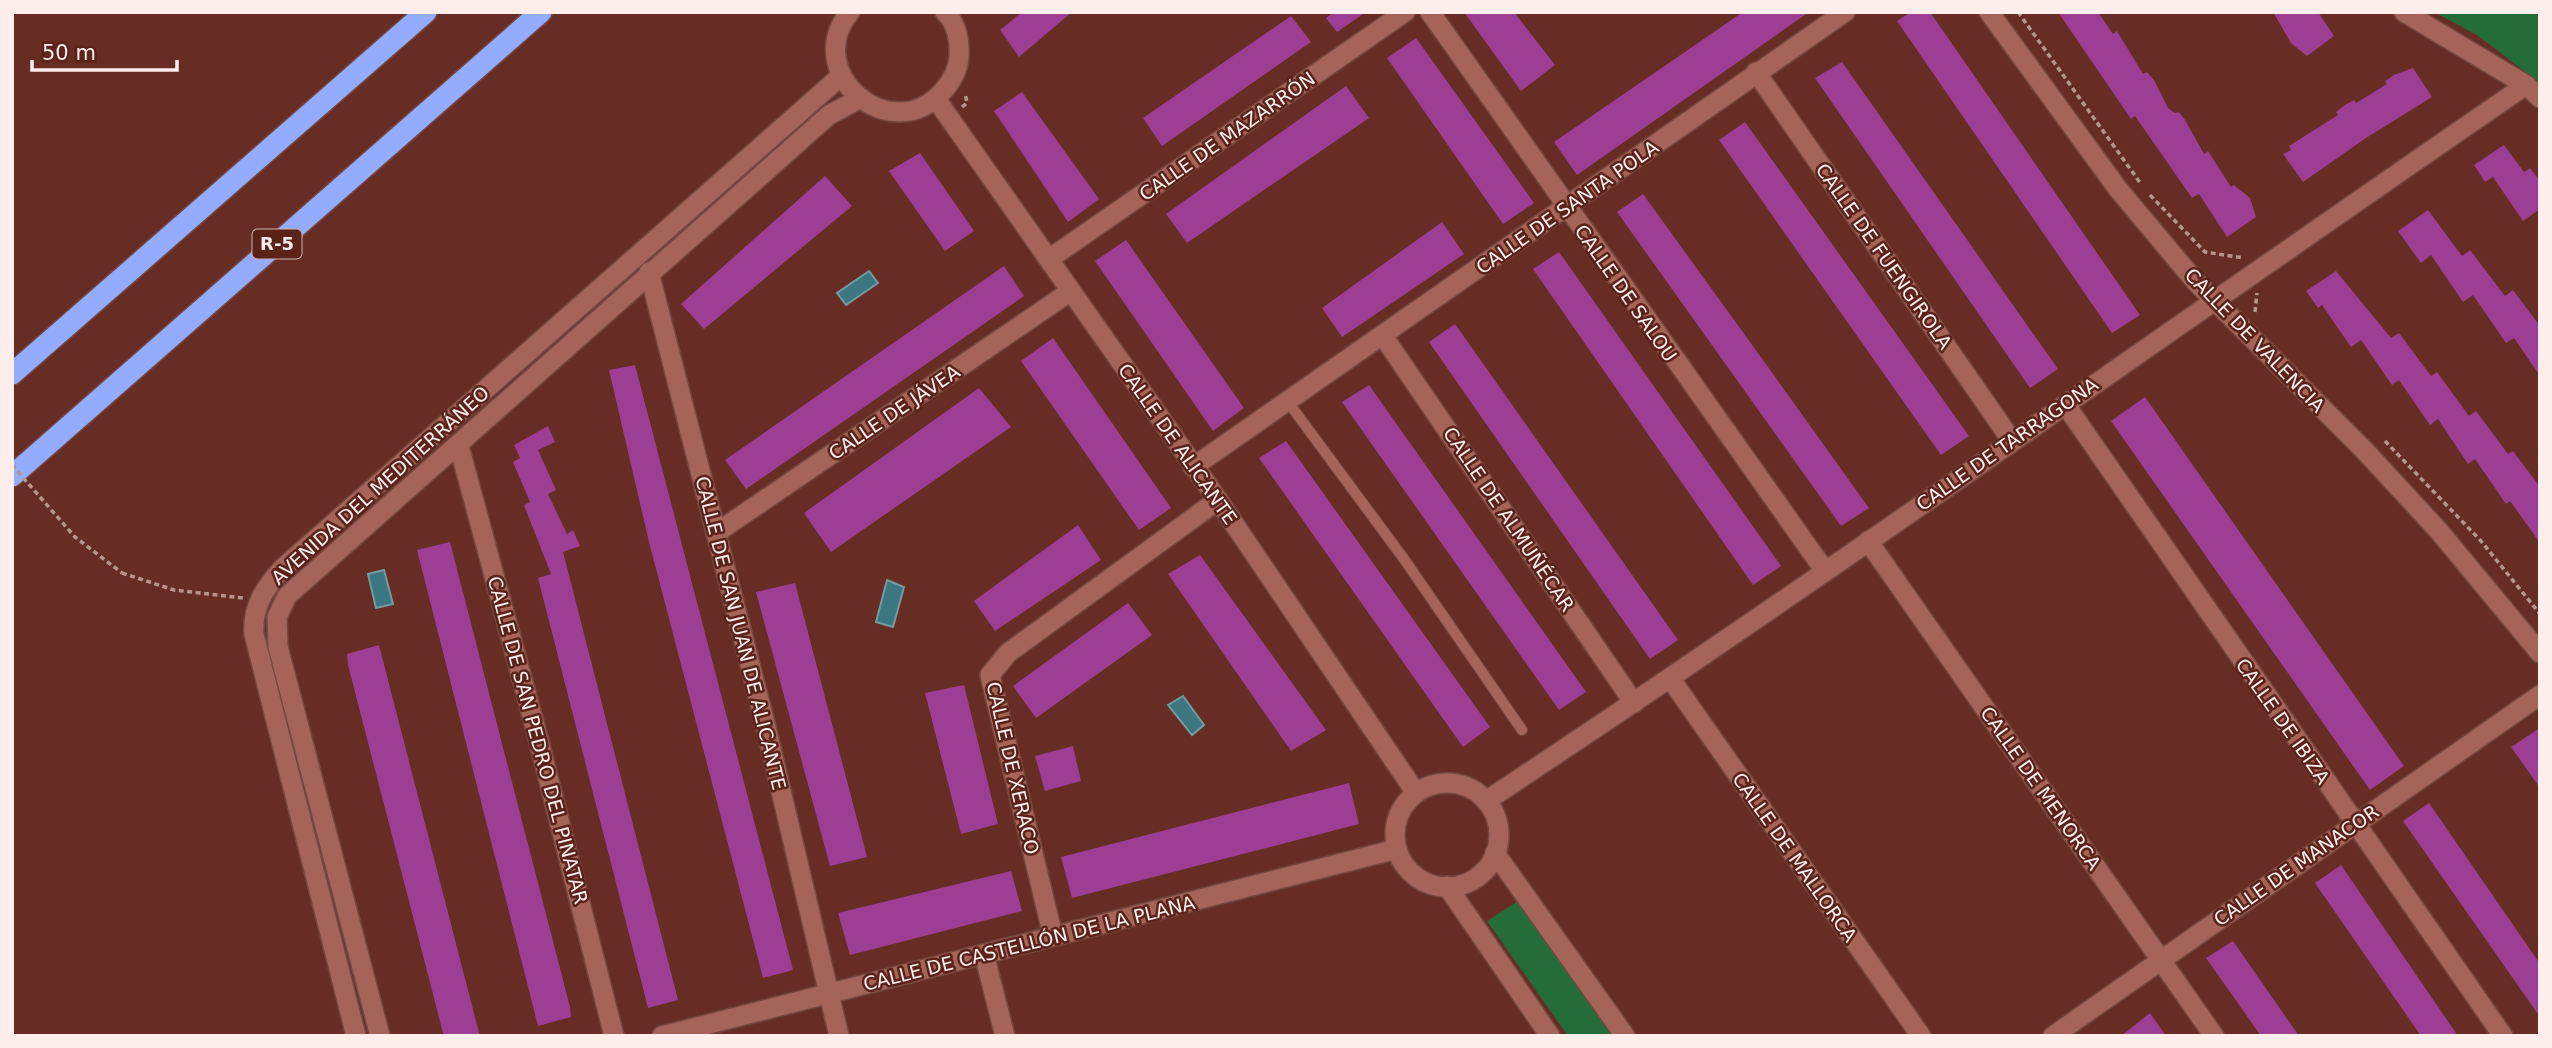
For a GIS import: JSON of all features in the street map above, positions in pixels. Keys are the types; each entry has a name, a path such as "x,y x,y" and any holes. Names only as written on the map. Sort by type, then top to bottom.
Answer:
{"highway":[{"path":"12,374 426,12"},
{"name":"R-5","path":"12,476 541,12"}],"street":[{"path":"850,12 837,38 836,57 841,76 859,99 877,108 897,112 918,109 936,99 951,82 959,61 958,38 949,14"},
{"name":"CALLE DE MAZARRÓN","path":"1049,259 1405,12"},
{"name":"CALLE DE SALOU","path":"1430,12 1825,571"},
{"name":"CALLE DE SANTA POLA","path":"1193,467 1567,209 1756,72 1845,12"},
{"name":"CALLE DE VALENCIA","path":"1989,12 2118,189 2214,300 2392,481 2505,608 2540,653"},
{"path":"2404,12 2533,91"},
{"name":"CALLE DE FUENGIROLA","path":"1756,72 2012,440"},
{"name":"AVENIDA DEL MEDITERRÁNEO","path":"356,1036 254,634 253,618 268,583 841,76"},
{"name":"CALLE DE TARRAGONA","path":"1486,801 1634,703 2256,270 2533,91"},
{"name":"AVENIDA DEL MEDITERRÁNEO","path":"380,1036 278,647 276,617 286,596 317,566 459,446 649,272 829,115 859,99"},
{"name":"CALLE DE ALICANTE","path":"936,99 1218,500 1416,793"},
{"name":"CALLE DE SAN JUAN DE ALICANTE","path":"649,272 839,1036"},
{"name":"CALLE DE JÁVEA","path":"716,533 1071,291"},
{"name":"CALLE DE ALMUÑÉCAR","path":"1383,336 1634,703"},
{"name":"CALLE DE IBIZA","path":"2065,404 2354,825 2503,1036"},
{"name":"CALLE DE SAN PEDRO DEL PINATAR","path":"459,446 534,721 614,1036"},
{"name":"CALLE DE XERACO","path":"1053,936 990,675 1008,653 1218,500"},
{"name":"CALLE DE MENORCA","path":"1868,541 2214,1036"},
{"name":"CALLE DE MALLORCA","path":"1670,678 1921,1036"},
{"name":"CALLE DE MANACOR","path":"2053,1036 2540,695"},
{"path":"1445,783 1474,790 1486,801 1498,825 1496,853 1477,877 1447,886 1434,885 1410,872 1396,849 1397,818 1416,793 1445,783"},
{"name":"CALLE DE CASTELLÓN DE LA PLANA","path":"662,1036 1396,849"},
{"path":"1496,853 1625,1036"},
{"path":"1447,886 1550,1036"},
{"path":"984,954 1005,1036"}],"lane":[{"path":"1288,402 1404,559 1522,730"}],"path":[{"path":"2018,12 2144,188 2205,252 2247,258 2260,275 2254,311 2264,321"},
{"path":"2382,438 2481,541 2540,614"},
{"path":"12,465 75,537 122,573 174,590 259,601"}],"green space":[{"path":"2434,12 2540,12 2540,83 2477,35"},
{"path":"1520,900 1613,1036 1568,1036 1487,921"}],"water":[{"path":"869,271 878,283 846,305 837,293"},
{"path":"384,570 393,604 376,608 368,574"},
{"path":"887,580 904,587 893,627 876,622"},
{"path":"1183,696 1204,725 1192,735 1168,705"}],"building":[{"path":"1022,12 1072,12 1019,57 1000,30"},
{"path":"1334,12 1366,12 1337,32 1326,18"},
{"path":"1464,12 1514,12 1555,65 1521,91"},
{"path":"1743,12 1809,12 1577,175 1554,142"},
{"path":"1911,12 1930,12 2140,315 2112,333 1897,21"},
{"path":"2058,12 2098,12 2113,34 2117,31 2143,74 2147,72 2154,80 2168,108 2175,113 2179,112 2185,120 2204,154 2208,151 2231,187 2234,185 2250,198 2256,217 2227,237 2199,194 2192,198 2135,116 2131,119"},
{"path":"2273,12 2318,12 2334,36 2307,56 2291,43"},
{"path":"1291,16 1311,42 1162,146 1143,118"},
{"path":"1416,38 1534,203 1503,224 1387,58"},
{"path":"1842,62 2058,369 2030,388 1815,78"},
{"path":"2413,68 2432,97 2303,182 2283,154 2291,150 2289,146 2338,115 2336,112 2345,105 2354,100 2356,103 2387,84 2385,81 2394,75"},
{"path":"1346,86 1369,118 1187,243 1166,214"},
{"path":"1022,92 1099,199 1068,222 994,111"},
{"path":"1745,122 1969,436 1941,455 1719,140"},
{"path":"2504,145 2524,172 2530,168 2540,181 2540,209 2523,221 2493,177 2485,182 2474,165"},
{"path":"920,153 974,231 945,251 889,171"},
{"path":"825,176 852,206 704,329 681,304"},
{"path":"1643,194 1869,508 1841,526 1617,212"},
{"path":"2428,210 2462,256 2470,250 2505,296 2513,290 2540,326 2540,376 2514,338 2506,343 2473,295 2463,302 2431,255 2421,263 2398,231"},
{"path":"1442,222 1464,254 1342,337 1322,308"},
{"path":"1126,240 1244,408 1213,431 1095,261"},
{"path":"1559,252 1781,566 1753,585 1533,269"},
{"path":"1004,266 1024,296 746,489 725,460"},
{"path":"2336,271 2391,338 2399,333 2431,376 2437,372 2469,416 2476,411 2508,454 2513,451 2540,487 2540,543 2510,501 2506,504 2475,459 2468,464 2438,419 2430,425 2399,380 2392,385 2361,340 2351,347 2322,305 2318,308 2306,291"},
{"path":"1455,324 1678,640 1650,659 1429,342"},
{"path":"1053,338 1171,508 1139,530 1021,361"},
{"path":"635,365 793,970 763,978 649,542 609,370"},
{"path":"1369,385 1586,692 1559,710 1342,402"},
{"path":"979,388 1011,427 831,552 804,513"},
{"path":"2145,397 2404,766 2370,790 2111,421"},
{"path":"548,426 555,442 538,450 556,490 548,494 567,534 573,530 580,546 563,552 678,1000 648,1008 538,578 551,574 524,505 530,502 513,462 520,458 514,445"},
{"path":"1286,441 1490,727 1463,747 1259,458"},
{"path":"1078,525 1101,560 995,631 974,601"},
{"path":"450,542 570,1007 571,1017 538,1026 417,550"},
{"path":"1200,555 1326,730 1291,751 1168,574"},
{"path":"795,583 867,857 830,866 756,592"},
{"path":"1128,603 1152,635 1036,718 1013,686"},
{"path":"379,645 480,1036 444,1036 442,1029 348,665 347,654"},
{"path":"964,685 998,824 961,834 925,693"},
{"path":"2540,728 2540,788 2511,747"},
{"path":"1073,746 1081,781 1045,791 1035,756"},
{"path":"1349,783 1359,824 1072,898 1061,857"},
{"path":"2429,803 2540,964 2540,1017 2403,821"},
{"path":"2341,865 2458,1036 2421,1036 2315,883"},
{"path":"1011,871 1022,911 850,955 838,913"},
{"path":"2233,941 2299,1036 2261,1036 2206,958"},
{"path":"2150,1013 2166,1036 2121,1036"}]}
